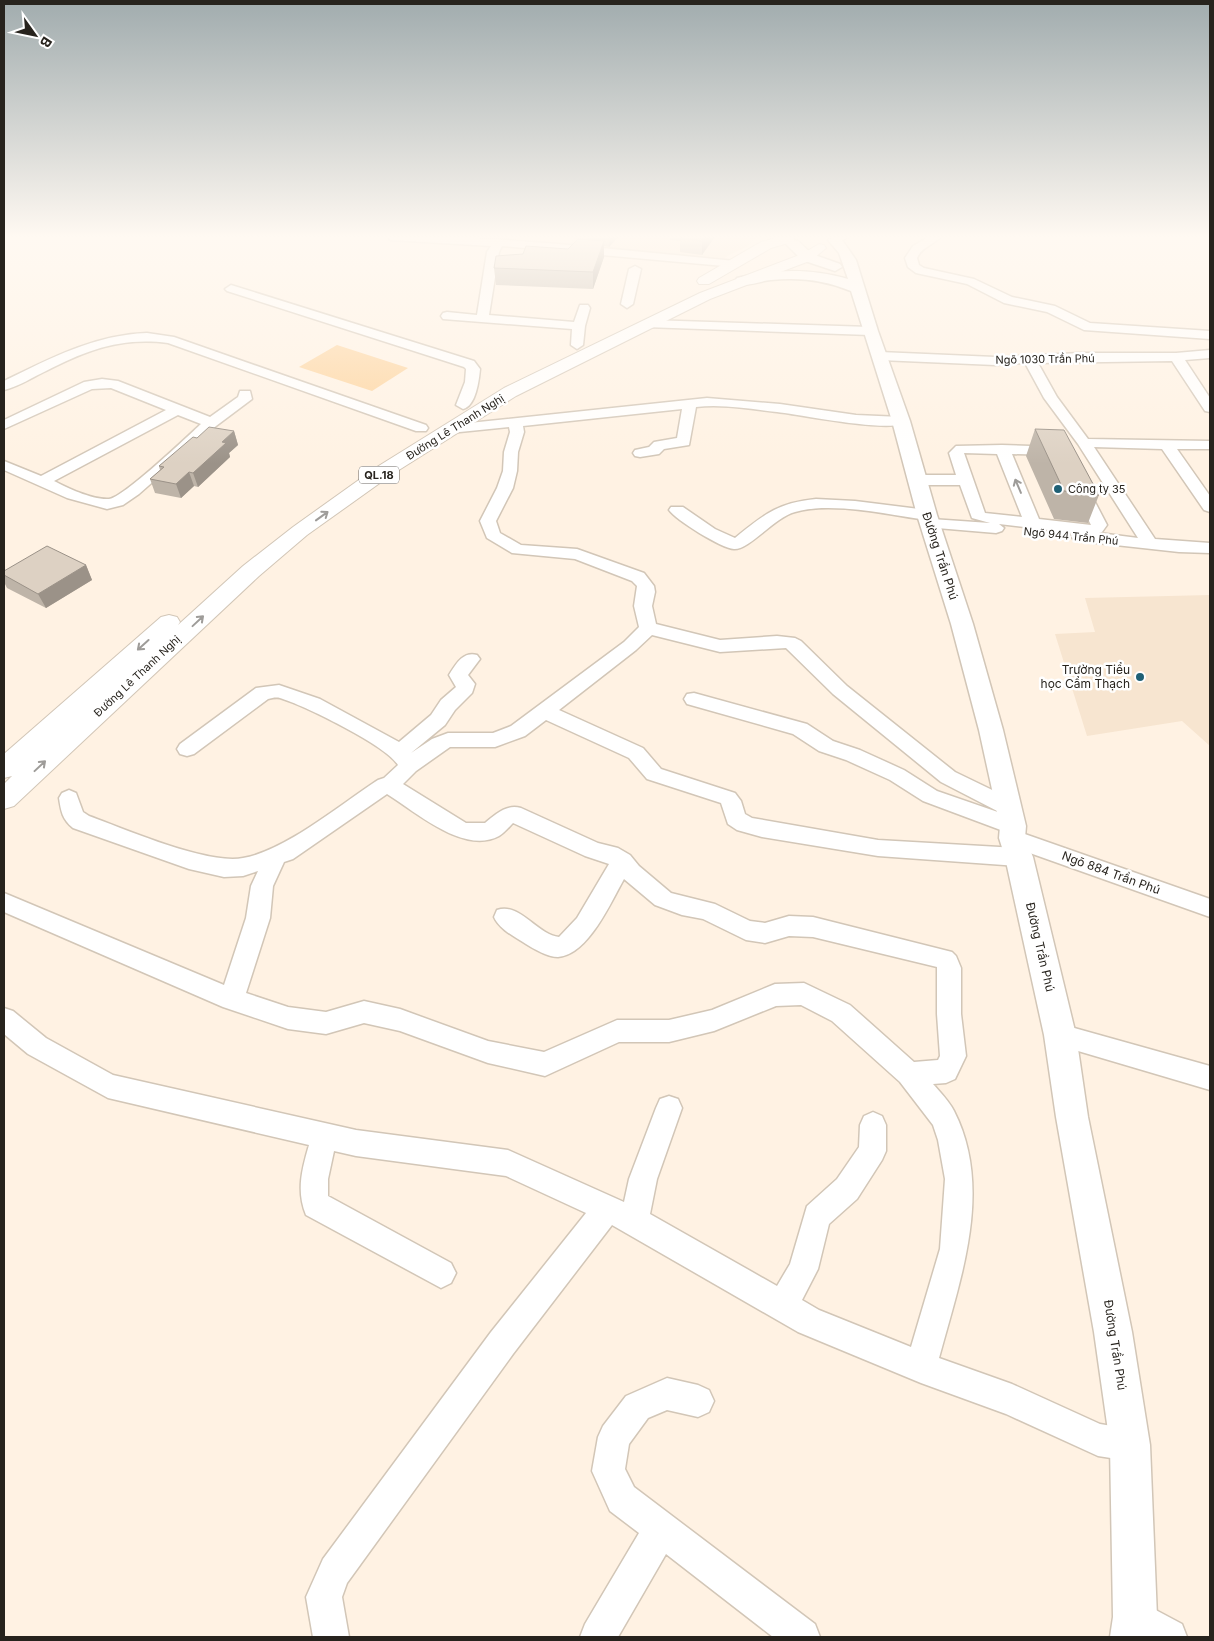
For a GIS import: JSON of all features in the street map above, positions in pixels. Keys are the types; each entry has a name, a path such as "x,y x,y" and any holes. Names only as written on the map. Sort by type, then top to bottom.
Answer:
{"highway":[{"name":"Đường Lê Thanh Nghị","path":"4,769 201,593 296,513 421,428 638,312"},
{"name":"Đường Lê Thanh Nghị","path":"4,800 251,571 308,526 384,471 510,392 674,312"}],"main road":[{"name":"Đường Trần Phú","path":"865,312 901,421 991,730 1060,1035 1072,1117 1114,1332 1130,1445 1134,1627"}],"street":[{"path":"303,312 469,364 473,369 472,382 463,405"},
{"path":"482,319 483,312"},
{"path":"577,345 583,312"},
{"path":"1056,312 1088,327 1210,335"},
{"path":"446,316 579,326"},
{"name":"Ngõ 1030 Trần Phú","path":"649,324 875,344 995,360 1080,357 1176,357 1210,354"},
{"path":"4,386 102,341 143,336 170,340 421,428"},
{"path":"1176,357 1210,408"},
{"path":"1030,360 1052,398 1150,544"},
{"path":"4,465 72,495 107,504 118,502 134,491 204,421 245,399 245,394 276,378"},
{"path":"4,425 89,385 102,383 113,384 204,421"},
{"path":"450,428 707,402 746,404 837,419 882,422 901,421"},
{"path":"640,453 654,451 659,445 684,442 690,404"},
{"path":"41,482 177,410"},
{"path":"516,422 517,432 511,452 508,480 488,521 493,534 518,550 578,554 638,577 645,586 643,606 648,628"},
{"path":"1084,443 1210,446"},
{"path":"1166,444 1210,507"},
{"path":"1002,449 1033,524"},
{"path":"1002,449 1055,450 1063,454 1099,524 1095,530 1033,524 987,518 978,515 956,453 957,450 1002,449"},
{"path":"917,480 966,480"},
{"name":"Ngõ 944 Trần Phú","path":"677,510 709,532 735,544 739,543 766,520 784,509 802,504 839,505 1002,528 1150,544 1210,548"},
{"path":"404,759 448,740 495,740 518,731 630,646 648,628"},
{"path":"648,628 720,646 777,642 795,644 818,670 840,690 1013,832"},
{"path":"389,786 404,759 438,720 448,705 465,689 466,684 458,675 470,659"},
{"path":"187,749 263,693 279,691 314,704 372,735 404,759"},
{"path":"694,699 800,728 826,746 853,755 897,775 930,796 1013,832"},
{"path":"544,711 636,753 654,774 728,798 731,801 735,818 745,824 762,829 878,848 1013,832"},
{"path":"69,798 73,816 82,822 189,860 224,868 243,867 285,852 385,785 462,831 483,832 492,830 506,817 514,814 593,850 610,854 622,861 631,872 663,899 682,906 707,911 746,930 765,933 788,926 813,927 946,960 949,968 949,1014 953,1056 946,1071 909,1074"},
{"name":"Ngõ 884 Trần Phú","path":"1013,832 1210,908"},
{"path":"232,999 258,918 262,886 276,856"},
{"path":"505,916 548,944 560,947 568,944 576,937 592,913 622,861"},
{"path":"4,902 232,999 288,1018 326,1023 364,1012 391,1018 488,1052 545,1064 617,1031 669,1031 714,1020 775,996 804,994 841,1013 909,1074 944,1118 952,1140 959,1179 954,1248 921,1367"},
{"path":"4,1019 37,1046 108,1086 356,1143 508,1163 620,1215 809,1321 921,1367 1012,1400 1098,1440 1130,1445"},
{"path":"1060,1035 1210,1078"},
{"path":"331,1637 324,1597 334,1571 502,1343 620,1215 643,1179 669,1108"},
{"path":"783,1306 803,1269 817,1216 847,1189 872,1151 873,1125"},
{"path":"325,1135 314,1186 316,1205 441,1273"},
{"path":"698,1401 667,1394 638,1407 614,1437 608,1471 622,1499 802,1637"},
{"path":"598,1637 661,1529"},
{"path":"1134,1627 1169,1637"}],"shaded area":[{"path":"337,345 408,368 372,391 299,367"},
{"name":"Trường Tiểu học Cẩm Thạch","path":"1210,595 1210,746 1182,721 1087,736 1055,634 1095,632 1085,598"}],"building":[{"path":"209,427 234,431 222,442 226,443 193,473 189,472 176,484 150,479 164,467 159,466 193,437 197,438"},
{"path":"1035,429 1064,430 1099,495 1064,491"},
{"path":"47,546 86,565 38,594 4,575 4,571"}],"place":[{"name":"Công ty 35","path":"1058,489"},
{"name":"Trường Tiểu học Cẩm Thạch","path":"1140,677"}]}
